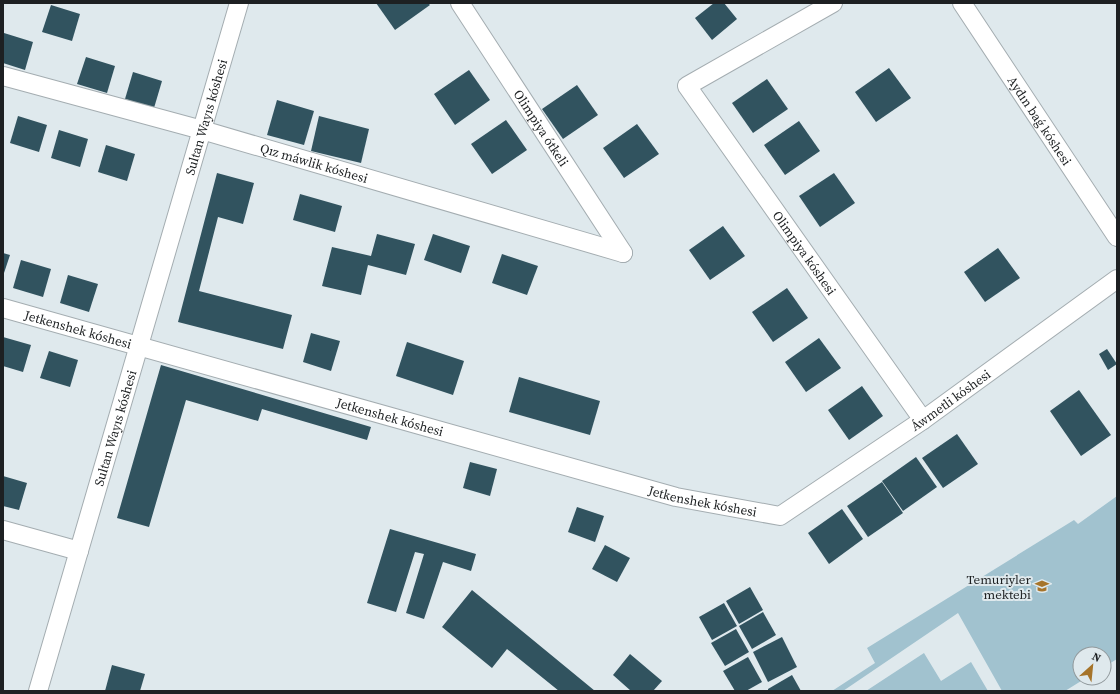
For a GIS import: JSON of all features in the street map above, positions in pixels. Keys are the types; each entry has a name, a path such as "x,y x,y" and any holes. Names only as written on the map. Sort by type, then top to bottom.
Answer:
{"street":[{"name":"Sultan Wayıs kóshesi","path":"38,691 239,3"},
{"name":"Olimpiya ótkeli","path":"460,3 623,253"},
{"name":"Olimpiya kóshesi","path":"833,3 687,86 923,420"},
{"name":"Aydın baǵ kóshesi","path":"962,3 1117,237"},
{"name":"Qız máwlik kóshesi","path":"3,76 202,130 623,253"},
{"name":"Áwmetli kóshesi","path":"780,516 923,420 1117,279"},
{"name":"Jetkenshek kóshesi","path":"3,308 676,497 780,516"},
{"path":"3,530 79,551"}],"shaded area":[{"name":"Temuriyler mektebi","path":"1117,496 1117,659 1112,662 1112,646 1072,646 1073,686 1065,691 1002,691 958,613 843,691 832,691 875,663 867,648 1074,520 1078,524"},
{"path":"924,653 941,681 971,662 988,691 866,691"}],"building":[{"path":"376,3 428,3 430,5 395,30"},
{"path":"714,3 724,3 737,19 712,40 695,18"},
{"path":"51,5 80,14 72,41 42,32"},
{"path":"4,33 33,42 25,70 3,63"},
{"path":"86,57 115,66 107,93 77,84"},
{"path":"889,68 911,98 876,122 855,92"},
{"path":"469,70 490,100 455,125 434,94"},
{"path":"133,72 162,81 154,108 125,99"},
{"path":"767,79 788,109 753,133 732,103"},
{"path":"577,85 598,115 563,139 542,109"},
{"path":"277,100 314,111 304,145 267,135"},
{"path":"18,116 47,125 39,152 10,143"},
{"path":"319,116 369,129 361,163 311,151"},
{"path":"506,120 527,150 492,174 471,144"},
{"path":"799,121 820,151 785,175 764,145"},
{"path":"637,124 659,154 624,178 603,148"},
{"path":"59,130 88,139 80,167 51,158"},
{"path":"106,145 135,154 127,181 98,172"},
{"path":"217,173 254,183 243,224 218,217 199,291 292,315 283,349 178,322"},
{"path":"834,173 855,203 820,227 799,196"},
{"path":"300,194 342,206 335,232 293,220"},
{"path":"723,226 745,256 710,280 689,250"},
{"path":"377,234 415,244 406,275 368,265 361,295 322,286 332,247 371,256"},
{"path":"433,234 470,246 461,273 424,260"},
{"path":"998,248 1020,278 985,302 964,272"},
{"path":"3,253 10,255 3,276"},
{"path":"502,254 538,266 527,295 492,283"},
{"path":"21,260 51,269 43,297 13,288"},
{"path":"68,275 98,284 89,312 60,303"},
{"path":"787,288 808,318 773,342 752,312"},
{"path":"311,333 340,341 331,371 303,362"},
{"path":"3,337 31,345 23,372 3,366"},
{"path":"819,338 841,368 806,392 785,362"},
{"path":"407,342 464,361 453,395 396,376"},
{"path":"1107,349 1117,364 1108,370 1099,354"},
{"path":"49,351 78,360 70,387 40,378"},
{"path":"161,365 371,427 367,440 262,409 258,421 186,400 149,527 117,518"},
{"path":"519,377 600,401 590,435 509,412"},
{"path":"862,386 883,416 849,440 828,410"},
{"path":"1079,390 1111,435 1081,456 1050,411"},
{"path":"957,434 978,464 943,488 922,458"},
{"path":"916,457 937,487 903,511 882,481"},
{"path":"470,462 497,469 490,496 463,488"},
{"path":"3,476 27,483 19,510 3,506"},
{"path":"882,482 903,513 868,537 847,506"},
{"path":"577,507 604,516 595,542 568,532"},
{"path":"842,509 863,539 829,564 808,533"},
{"path":"390,529 476,554 471,571 443,562 424,619 406,613 424,554 415,552 396,612 367,603"},
{"path":"605,545 630,558 617,582 592,569"},
{"path":"750,587 763,610 739,624 726,601"},
{"path":"472,590 595,691 559,691 507,649 492,668 442,627"},
{"path":"724,603 737,626 712,640 699,617"},
{"path":"763,612 776,635 752,649 739,626"},
{"path":"736,629 749,652 725,666 711,643"},
{"path":"782,637 797,667 768,682 753,652"},
{"path":"630,654 662,681 653,691 631,691 613,675"},
{"path":"748,657 762,682 746,691 735,691 723,671"},
{"path":"112,665 145,674 140,691 105,691"},
{"path":"792,675 801,691 768,691 768,689"}],"place":[{"name":"Temuriyler mektebi","path":"1042,586"}]}
